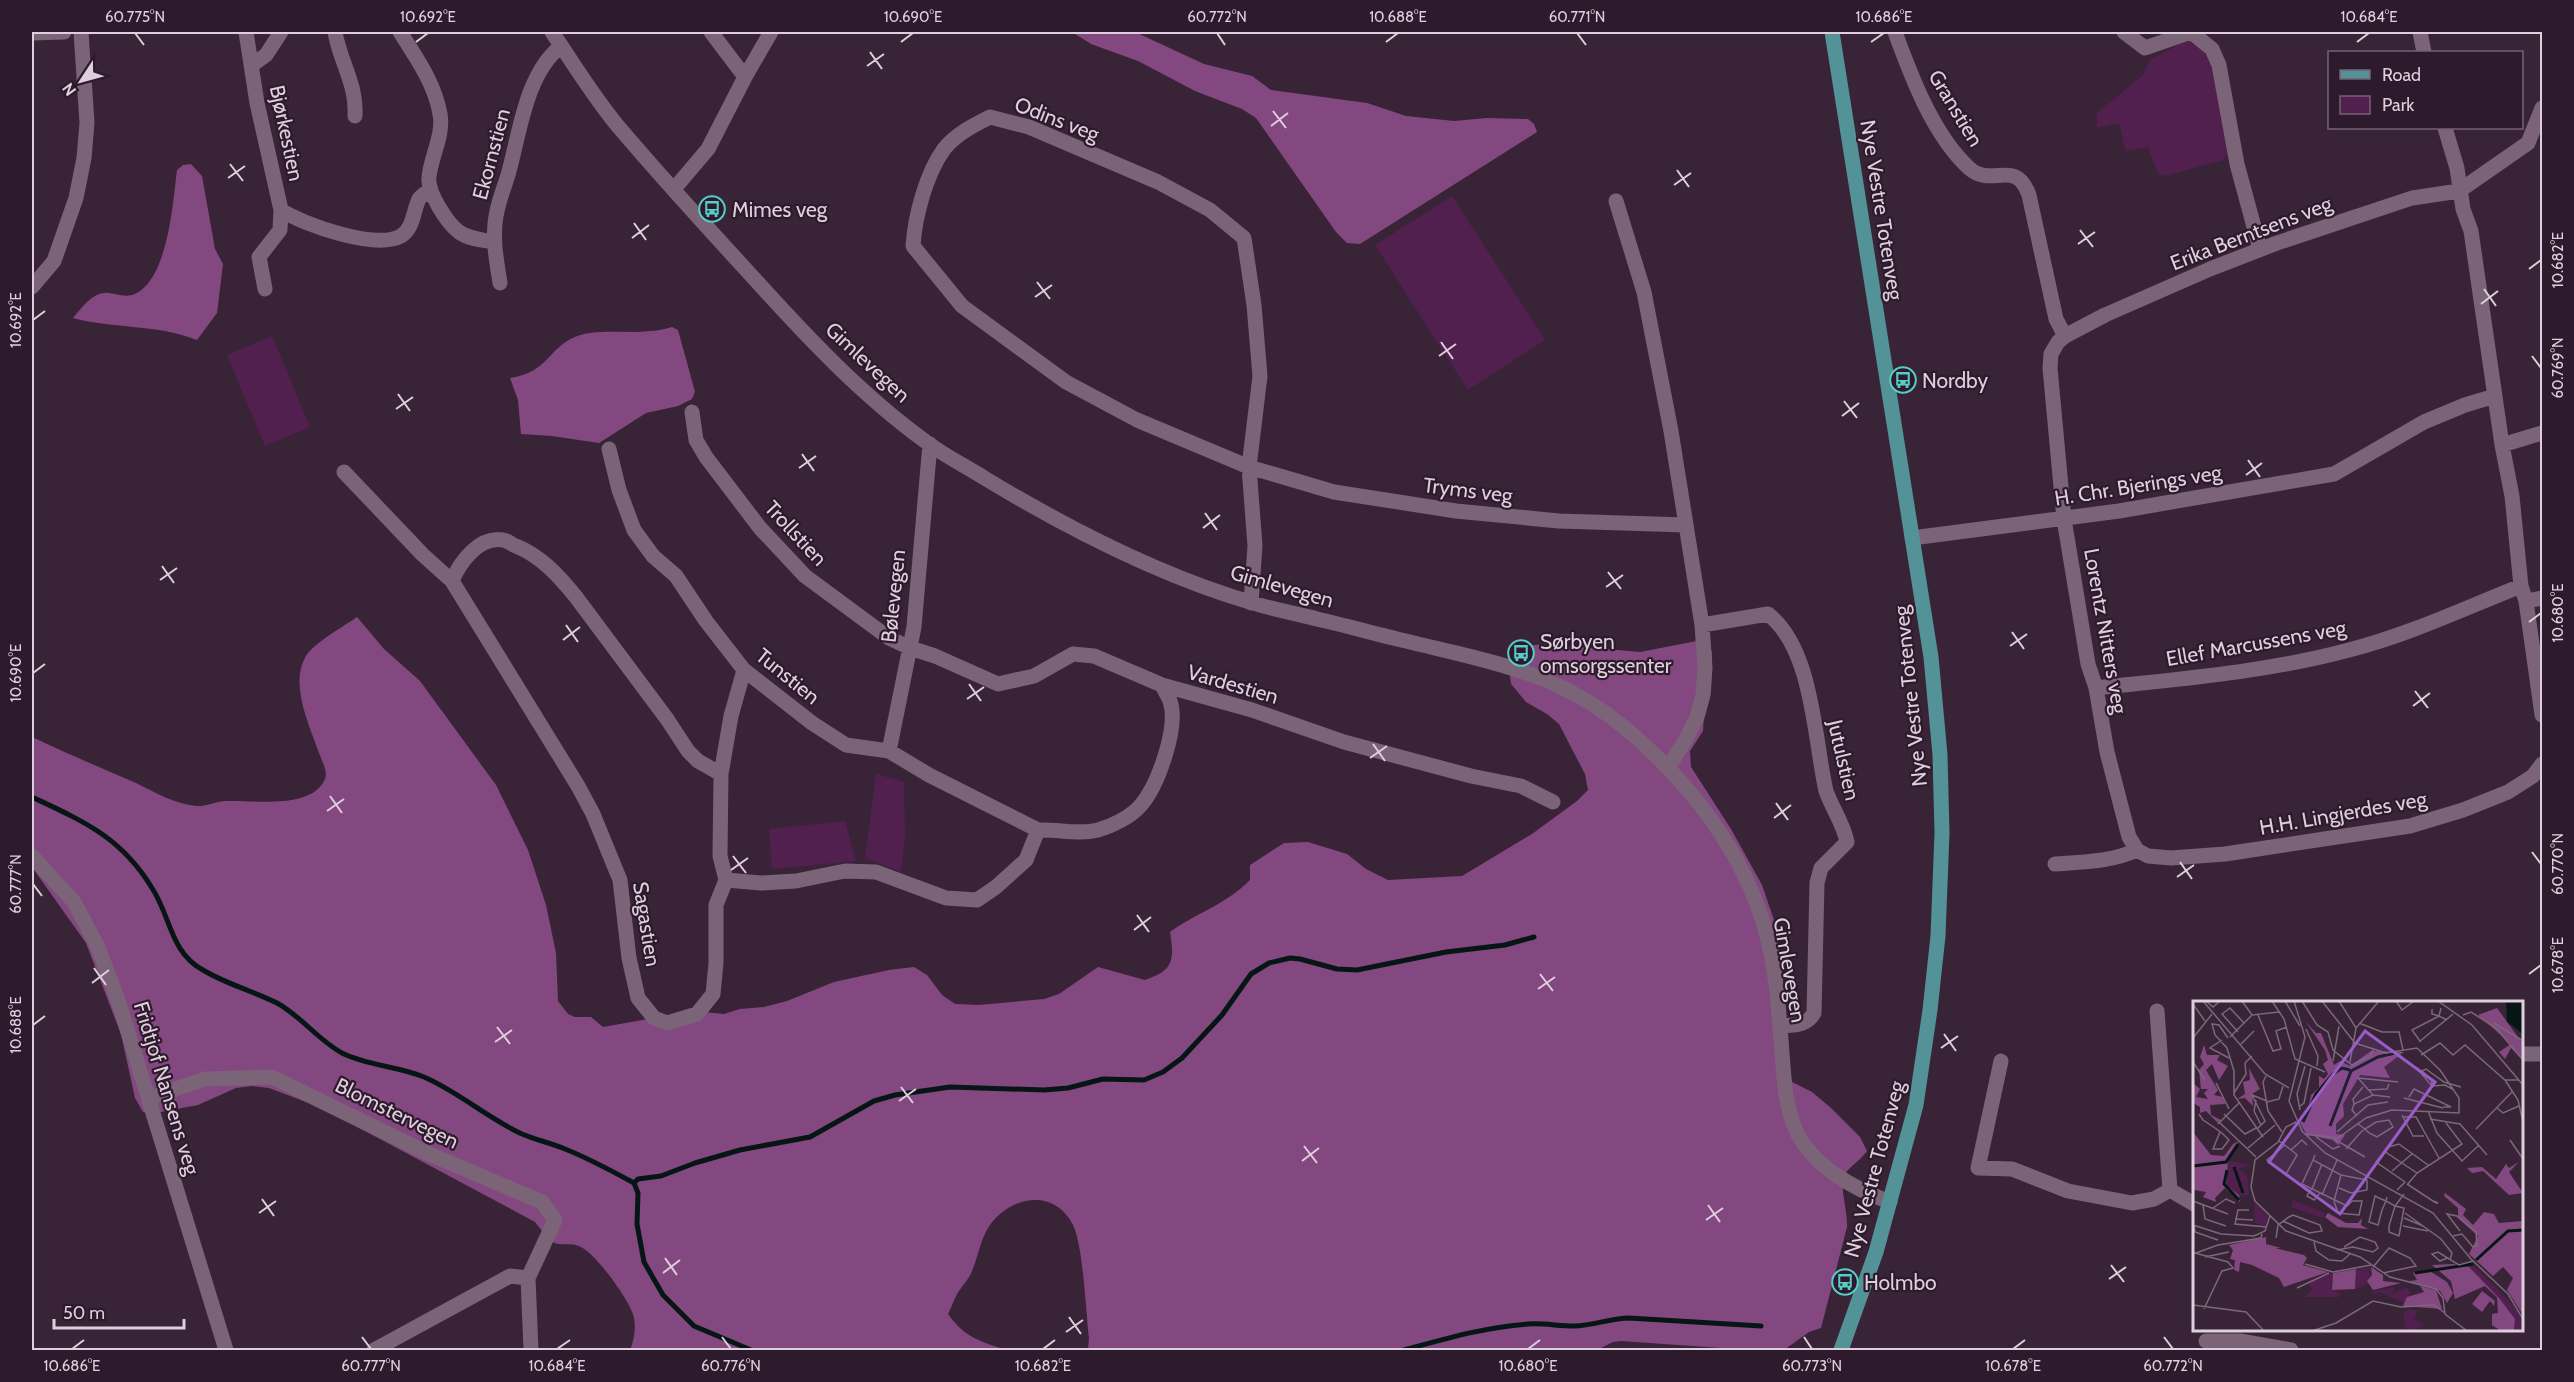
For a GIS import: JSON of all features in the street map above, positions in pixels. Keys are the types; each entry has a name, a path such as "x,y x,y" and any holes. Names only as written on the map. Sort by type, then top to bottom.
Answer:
{"main road":[{"name":"Nye Vestre Totenveg","path":"1832,32 1931,657 1940,754 1942,833 1938,936 1916,1105 1876,1252 1841,1350"}],"street":[{"path":"32,33 64,32"},
{"path":"32,287 54,261 76,198 84,159 86,89 81,32"},
{"name":"Bjørkestien","path":"246,32 258,103 281,210 280,230 260,257 265,289"},
{"name":"Bjørkestien","path":"252,65 266,55 281,32"},
{"path":"335,32 338,48 353,83 356,98 355,116"},
{"name":"Bjørkestien","path":"281,210 332,231 369,240 401,236 407,230 415,216 419,199 429,190 428,179 441,125 440,114 428,77 400,32"},
{"name":"Gimlevegen","path":"552,32 615,122 765,291 860,388 930,444 1033,507 1104,545 1251,603 1486,659 1535,674 1580,696 1630,732 1668,768 1721,834 1756,903 1768,939 1777,992 1789,1109 1796,1133 1812,1153 1845,1181 1866,1193 1890,1202"},
{"path":"711,32 745,76"},
{"path":"674,189 708,149 745,76 771,32"},
{"name":"Granstien","path":"1895,32 1914,82 1937,124 1958,155 1970,169 1981,176 2014,175 2023,182 2029,195 2056,319 2066,336"},
{"path":"2124,32 2145,48 2191,32 2212,49 2219,65 2237,164 2260,249"},
{"path":"2420,32 2424,51"},
{"name":"Ekornstien","path":"500,283 494,242 500,200 527,100 540,72 552,53 561,46"},
{"path":"2528,143 2542,108"},
{"name":"Odins veg","path":"1249,467 1137,420 1066,382 962,306 913,246 924,189 944,149 969,128 990,117 1029,127 1158,182 1210,210 1244,238 1254,305 1260,376 1249,467 1255,546 1251,603"},
{"path":"2445,129 2457,168 2459,191 2471,231 2502,445 2512,496 2542,715"},
{"path":"2459,191 2542,132"},
{"path":"429,190 458,231 476,240 494,242"},
{"name":"Erika Berntsens veg","path":"2066,336 2105,315 2260,249 2412,198 2435,192 2459,191"},
{"path":"1616,201 1644,292 1671,431 1702,625 1705,668 1703,695 1697,717 1668,768"},
{"name":"Lorentz Nitters veg","path":"2066,336 2058,342 2052,354 2050,368 2064,519 2088,664 2096,688 2106,752 2129,837 2137,850"},
{"name":"H. Chr. Bjerings veg","path":"1912,538 2064,519 2334,474 2424,422 2465,405 2495,396"},
{"name":"Trollstien","path":"692,412 696,440 706,457 760,528 805,576 889,638 910,648"},
{"path":"2502,445 2542,433"},
{"name":"Bølevegen","path":"889,751 910,648 930,444"},
{"name":"Tunstien","path":"609,449 618,490 634,530 653,556 676,576 706,621 744,670 812,723 846,745 889,751 930,775 1038,830 1051,829 1072,833 1097,830 1119,822 1140,806 1153,785 1171,729 1171,703 1162,685"},
{"name":"Tryms veg","path":"1249,467 1334,492 1456,511 1559,521 1686,525"},
{"name":"Sagastien","path":"344,472 423,555 452,581 532,714 557,751 593,814 620,880 629,958 638,998 654,1018 667,1023 697,1014 713,994 716,963 716,905 726,880"},
{"path":"452,581 465,558 475,548 482,545 503,540 527,550 562,580 576,597 688,751 698,761 721,774"},
{"name":"Ellef Marcussens veg","path":"2096,688 2304,660 2351,650 2524,594 2542,598"},
{"name":"Jutulstien","path":"1702,625 1768,615 1782,629 1799,661 1809,689 1826,791 1846,834 1847,843 1821,868 1817,883 1814,1013 1810,1020 1802,1024 1780,1026"},
{"name":"Vardestien","path":"910,648 935,656 998,684 1034,676 1072,654 1094,656 1162,685 1252,710 1344,742 1471,776 1521,786 1553,802"},
{"path":"744,670 731,716 721,774 720,856 726,880 761,883 796,881 845,871 876,872 946,898 977,900 996,887 1026,860 1038,830"},
{"name":"H.H. Lingjerdes veg","path":"2137,850 2148,856 2170,858 2225,854 2410,826 2463,810 2508,792 2533,776 2542,764"},
{"path":"2055,864 2103,861 2137,850"},
{"name":"Fridtjof Nansens veg","path":"32,856 74,902 98,947 119,1003 226,1350"},
{"path":"2157,1011 2170,1190"},
{"path":"2523,1054 2542,1054"},
{"path":"2001,1061 1978,1168 2012,1169 2068,1191 2132,1203 2154,1199 2170,1190"},
{"name":"Blomstervegen","path":"149,1098 205,1079 272,1077 427,1153 542,1203 555,1220 528,1278"},
{"path":"2170,1190 2193,1203"},
{"path":"374,1350 510,1276 528,1278 531,1350"},
{"path":"2206,1340 2240,1341 2291,1350"}],"green space":[{"path":"2185,41 2198,42 2210,57 2231,149 2223,160 2165,176 2158,174 2148,147 2126,151 2119,123 2097,128 2097,113 2143,75 2150,60"},
{"path":"1452,196 1545,340 1468,390 1375,245"},
{"path":"272,336 310,427 265,446 227,355"},
{"path":"876,774 904,782 905,838 901,872 865,858"},
{"path":"845,821 856,861 772,869 769,829"}],"shaded area":[{"path":"1072,32 1135,32 1204,64 1252,76 1271,90 1367,103 1406,116 1454,121 1487,118 1528,119 1534,124 1537,132 1360,244 1347,243 1336,232 1256,118 1242,109 1195,91 1138,61 1091,44"},
{"path":"191,164 202,176 215,249 223,264 217,313 197,340 167,331 73,318 93,297 103,293 132,295 144,288 154,275 166,240 177,170 183,165"},
{"path":"672,327 678,330 695,392 692,399 678,406 646,413 599,443 521,434 518,400 510,378 533,371 566,342 583,334 641,332"},
{"path":"357,617 384,649 420,681 496,785 528,850 546,905 556,953 558,1001 568,1014 575,1017 591,1017 603,1027 693,1011 724,1014 740,1009 764,1007 787,1001 834,982 914,967 927,975 942,995 955,1004 979,1005 1044,999 1059,994 1098,967 1145,980 1167,968 1172,956 1170,932 1231,896 1250,880 1250,865 1284,843 1308,842 1347,854 1366,869 1388,880 1462,876 1532,834 1577,801 1588,790 1585,774 1559,724 1526,702 1511,684 1510,676 1514,660 1533,645 1549,644 1640,652 1702,640 1712,652 1711,692 1704,715 1703,731 1690,751 1691,767 1731,829 1762,885 1775,923 1783,979 1784,1011 1775,1056 1778,1072 1784,1078 1812,1092 1831,1108 1860,1137 1867,1151 1844,1175 1843,1192 1847,1227 1821,1328 1809,1332 1784,1350 1749,1350 1621,1341 1613,1342 1597,1350 1088,1350 1089,1338 1082,1263 1073,1225 1065,1213 1055,1205 1031,1200 1007,1209 988,1228 971,1274 957,1294 948,1314 967,1334 1006,1350 630,1350 635,1331 632,1311 612,1279 588,1251 576,1245 555,1243 535,1222 322,1108 269,1088 252,1086 236,1088 198,1105 150,1114 143,1112 135,1098 121,1034 86,943 32,867 32,737 165,797 188,805 200,806 227,801 281,801 308,795 318,789 326,773 303,705 300,692 301,667 306,656 316,645"}],"waterway":[{"path":"32,797 100,832 127,856 152,888 177,944 184,954 203,970 286,1008 325,1042 342,1053 362,1061 424,1077 509,1128 582,1156 634,1183 638,1193 637,1224 644,1262 663,1295 694,1326 751,1350"},
{"path":"634,1183 638,1179 661,1176 740,1150 810,1137 874,1101 895,1095 950,1087 1044,1090 1068,1088 1103,1079 1144,1080 1163,1072 1182,1058 1222,1015 1251,974 1269,963 1290,958 1337,969 1357,970 1446,952 1505,945 1534,937"},
{"path":"1404,1350 1481,1331 1528,1324 1581,1326 1629,1318 1761,1326"}],"place":[{"name":"Mimes veg","path":"712,209"},
{"name":"Nordby","path":"1903,380"},
{"name":"Sørbyen omsorgssenter","path":"1521,653"},
{"name":"Holmbo","path":"1845,1282"}]}
